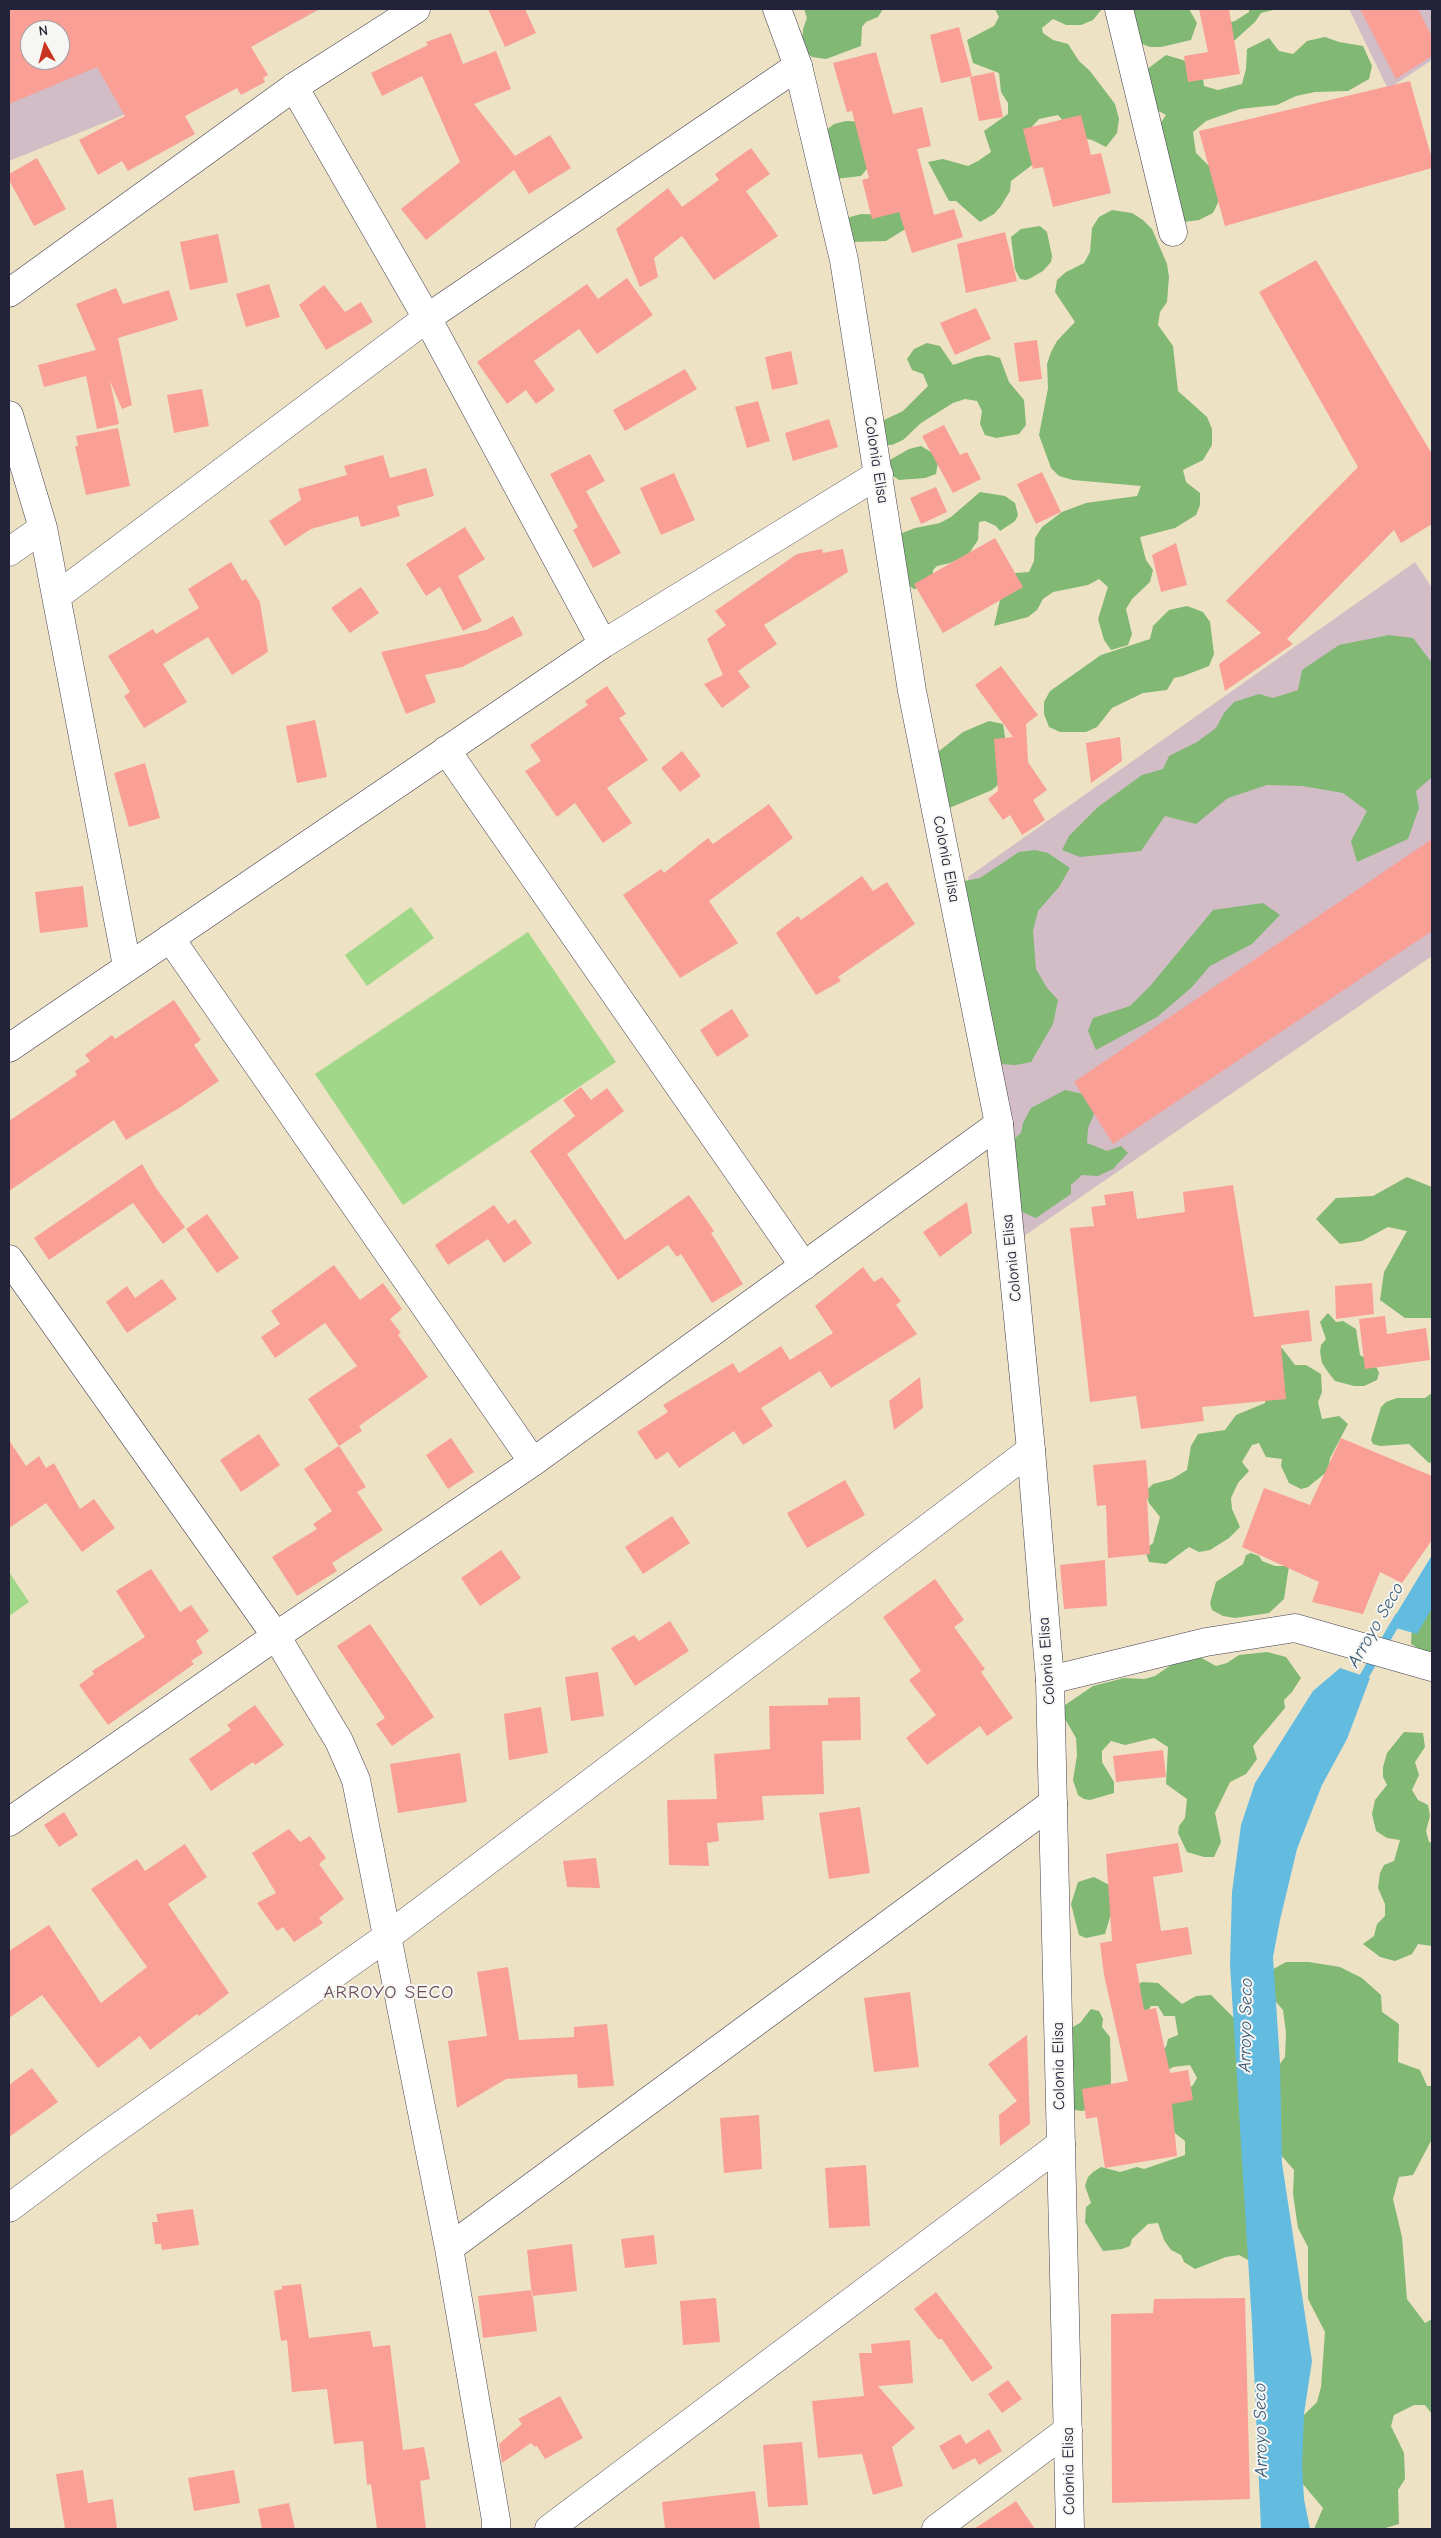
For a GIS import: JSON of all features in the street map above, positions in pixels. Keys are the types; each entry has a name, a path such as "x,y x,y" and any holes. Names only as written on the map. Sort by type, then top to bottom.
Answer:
{"street":[{"path":"9,294 294,87 416,9"},
{"name":"Colonia Elisa","path":"777,9 798,66 844,260 912,691 999,1124 1031,1450 1050,1680 1070,2529"},
{"path":"1119,9 1173,232"},
{"path":"57,596 427,318 798,66"},
{"path":"294,87 427,318 603,644"},
{"path":"9,415 43,528 128,966"},
{"path":"9,1048 603,644 879,474"},
{"path":"9,552 43,528"},
{"path":"446,750 804,1266"},
{"path":"170,938 533,1462"},
{"path":"9,1822 276,1636 533,1462 999,1124"},
{"path":"9,1259 276,1636 339,1741 356,1780 449,2248 496,2529"},
{"path":"9,2208 101,2139 388,1936 1031,1450"},
{"path":"1050,1680 1206,1642 1295,1628 1421,1664"},
{"path":"449,2248 1053,1802"},
{"path":"550,2529 1061,2144"},
{"path":"936,2529 1068,2430"}],"shaded area":[{"path":"9,9 320,9 126,114 9,161"},
{"path":"1349,9 1432,9 1432,60 1388,89"},
{"path":"1415,562 1432,588 1432,956 1021,1238 968,877"}],"green space":[{"path":"804,9 883,9 878,17 866,22 862,27 861,46 826,59 812,57 807,53 802,42 803,29 807,18"},
{"path":"995,9 1102,9 1093,20 1081,25 1066,25 1053,19 1042,28 1043,33 1053,40 1068,44 1079,61 1090,71 1115,104 1119,119 1117,133 1106,147 1092,140 1077,137 1058,115 1039,119 1029,130 1036,162 1011,181 1010,191 1001,206 994,214 980,222 956,201 949,201 928,162 943,159 968,166 978,161 991,152 984,131 1008,114 1008,103 1001,92 999,73 973,63 967,40 994,26 999,17"},
{"path":"1127,9 1189,9 1197,23 1191,40 1161,47 1150,47 1137,42"},
{"path":"1249,9 1277,9 1261,13 1255,22 1235,40 1217,39 1215,26 1235,21 1249,12"},
{"path":"1325,37 1339,42 1363,46 1372,66 1369,79 1348,91 1315,92 1296,96 1277,105 1240,109 1206,121 1193,132 1196,153 1215,172 1223,192 1213,213 1199,220 1176,223 1156,130 1166,115 1149,106 1142,73 1166,55 1196,64 1202,71 1204,86 1218,90 1242,84 1246,69 1247,49 1269,38 1279,51 1293,54 1307,41"},
{"path":"846,121 867,122 876,158 861,176 835,179 824,132 834,124"},
{"path":"899,208 907,228 886,241 851,242 839,226 850,217 861,214 886,215"},
{"path":"1112,210 1132,213 1143,220 1152,229 1167,264 1169,277 1167,302 1160,312 1158,325 1173,346 1178,391 1207,417 1212,429 1212,445 1203,460 1183,470 1186,482 1200,493 1200,505 1196,515 1175,528 1140,537 1146,560 1153,570 1150,582 1132,599 1126,609 1132,634 1128,645 1111,650 1104,640 1098,619 1108,587 1099,579 1088,585 1053,592 1043,599 1037,610 1028,617 994,626 1005,578 1016,573 1029,572 1034,561 1035,538 1042,527 1062,512 1086,503 1137,496 1141,486 1073,480 1059,476 1051,468 1039,435 1048,388 1047,364 1057,341 1075,322 1055,292 1057,280 1066,272 1084,263 1090,252 1092,228 1099,217"},
{"path":"1040,226 1047,232 1052,256 1051,262 1043,271 1031,278 1026,280 1020,279 1015,269 1011,237 1021,229"},
{"path":"927,343 940,346 953,365 976,357 989,355 1000,358 1009,382 1024,400 1026,425 1019,434 996,438 985,435 980,424 982,411 977,401 965,399 953,403 921,423 903,440 892,445 879,445 880,422 903,411 928,386 923,374 912,370 907,359 914,349"},
{"path":"921,446 931,452 938,462 936,474 925,478 899,480 890,474 888,461 909,449"},
{"path":"980,492 1005,496 1015,503 1018,515 1015,521 1000,531 996,526 985,521 979,522 978,540 968,555 950,563 937,566 933,570 933,576 919,588 914,589 908,585 897,535 915,528 940,523 951,517"},
{"path":"1187,606 1203,612 1210,622 1214,654 1209,666 1174,678 1167,690 1143,693 1112,708 1097,727 1086,732 1060,732 1049,727 1044,714 1044,702 1050,691 1101,655 1150,639 1153,626 1169,610"},
{"path":"1389,635 1413,638 1432,663 1432,777 1416,791 1419,808 1408,839 1357,862 1351,841 1367,811 1343,793 1302,786 1267,785 1228,798 1196,824 1165,816 1141,851 1080,857 1062,850 1069,836 1098,807 1142,775 1163,769 1169,756 1197,742 1216,728 1224,713 1234,702 1259,694 1273,698 1298,690 1302,670 1339,645"},
{"path":"989,721 1003,724 1005,737 999,760 1000,783 992,790 947,809 933,756 963,732"},
{"path":"1035,850 1048,853 1070,868 1059,887 1038,911 1033,931 1036,969 1047,988 1058,1000 1053,1024 1031,1062 1016,1065 999,1064 959,882 980,878 1019,852"},
{"path":"1263,903 1280,915 1252,944 1210,966 1191,988 1157,1017 1096,1050 1088,1031 1093,1018 1130,1006 1151,985 1213,910"},
{"path":"411,907 434,938 367,986 345,955"},
{"path":"528,932 616,1062 403,1205 315,1074"},
{"path":"1065,1090 1083,1094 1097,1107 1088,1128 1087,1143 1107,1151 1121,1146 1128,1153 1113,1169 1098,1176 1082,1175 1071,1185 1071,1194 1036,1218 1022,1212 1009,1183 1013,1140 1021,1133 1023,1123 1031,1108"},
{"path":"1407,1177 1432,1187 1432,1318 1405,1318 1380,1300 1384,1272 1407,1231 1388,1227 1362,1241 1340,1244 1316,1219 1336,1198 1373,1196"},
{"path":"1328,1313 1336,1322 1343,1321 1356,1329 1360,1355 1375,1364 1379,1373 1377,1380 1364,1386 1354,1386 1335,1381 1328,1372 1322,1363 1320,1352 1321,1345 1326,1339 1320,1322"},
{"path":"1282,1348 1295,1365 1306,1365 1321,1374 1322,1392 1318,1402 1322,1419 1339,1416 1348,1424 1330,1458 1328,1471 1308,1487 1301,1489 1289,1483 1281,1466 1282,1459 1266,1457 1259,1443 1252,1445 1242,1462 1249,1471 1238,1483 1231,1498 1232,1509 1240,1527 1229,1538 1210,1550 1199,1552 1189,1547 1166,1564 1149,1562 1145,1550 1153,1543 1160,1517 1149,1503 1145,1492 1153,1484 1172,1479 1187,1470 1191,1446 1198,1434 1225,1430 1236,1415 1265,1403 1269,1350"},
{"path":"1432,1393 1432,1462 1429,1463 1409,1444 1380,1446 1373,1444 1371,1440 1381,1407 1386,1402 1397,1398 1425,1398"},
{"path":"1251,1553 1259,1556 1262,1561 1275,1566 1289,1566 1284,1599 1269,1613 1235,1618 1223,1616 1212,1610 1210,1603 1216,1582 1243,1564 1246,1555"},
{"path":"9,1572 29,1602 9,1616"},
{"path":"1432,1589 1432,1656 1411,1644 1412,1625"},
{"path":"1267,1652 1286,1657 1301,1678 1284,1700 1285,1708 1253,1746 1257,1759 1246,1774 1230,1782 1215,1813 1221,1842 1214,1857 1204,1857 1187,1852 1178,1833 1179,1826 1185,1818 1187,1799 1166,1784 1168,1747 1154,1738 1125,1745 1111,1741 1102,1751 1102,1762 1114,1782 1114,1793 1090,1800 1078,1795 1073,1780 1077,1755 1076,1738 1065,1719 1065,1705 1093,1686 1124,1678 1144,1679 1155,1676 1174,1663 1198,1656 1216,1666 1227,1663 1239,1655"},
{"path":"1404,1732 1423,1733 1425,1747 1415,1762 1419,1775 1412,1790 1418,1800 1428,1805 1430,1816 1426,1831 1429,1842 1432,1843 1432,1946 1418,1944 1412,1954 1395,1961 1380,1957 1363,1944 1374,1936 1377,1924 1385,1916 1385,1904 1378,1888 1380,1873 1384,1865 1394,1861 1400,1840 1387,1838 1376,1831 1372,1814 1375,1800 1387,1785 1383,1777 1383,1767 1387,1753"},
{"path":"1094,1877 1111,1886 1115,1900 1105,1934 1086,1938 1079,1935 1071,1904 1078,1882"},
{"path":"1286,1962 1309,1962 1340,1967 1362,1978 1381,1995 1382,2012 1399,2024 1398,2062 1420,2070 1427,2086 1432,2086 1432,2139 1413,2175 1399,2177 1393,2199 1402,2237 1407,2299 1425,2323 1432,2319 1432,2414 1425,2405 1414,2405 1394,2415 1391,2426 1404,2453 1405,2479 1398,2490 1399,2524 1382,2529 1314,2529 1323,2508 1297,2477 1299,2420 1317,2402 1321,2387 1325,2332 1308,2299 1308,2247 1298,2228 1293,2194 1294,2170 1274,2147 1274,2072 1285,2057 1286,2033 1283,2010 1271,1996 1268,1972"},
{"path":"1142,1982 1158,1983 1182,2004 1196,1996 1211,1995 1240,2024 1257,2265 1239,2255 1226,2257 1195,2269 1184,2262 1181,2255 1171,2250 1164,2240 1158,2223 1148,2224 1132,2239 1130,2246 1103,2251 1085,2222 1086,2207 1091,2203 1085,2186 1088,2177 1093,2172 1101,2167 1120,2172 1137,2167 1144,2169 1185,2155 1185,2141 1171,2130 1164,2108 1193,2085 1197,2078 1190,2065 1173,2067 1166,2071 1146,2056 1166,2047 1168,2039 1178,2035 1175,2016 1164,2016 1158,2006 1151,2006 1147,2012 1137,2014 1128,1990"},
{"path":"1091,2009 1099,2011 1103,2019 1102,2027 1110,2037 1111,2081 1110,2089 1091,2108 1082,2111 1070,2109 1069,2080 1074,2072 1069,2062 1071,2028 1080,2023"}],"water":[{"path":"1432,1555 1432,1608 1417,1634 1389,1626"},
{"path":"1340,1668 1370,1678 1347,1739 1322,1785 1297,1849 1273,1957 1280,2063 1282,2163 1312,2361 1304,2414 1302,2465 1304,2499 1310,2529 1261,2529 1252,2324 1230,1964 1232,1892 1241,1825 1255,1783 1313,1691"}],"building":[{"path":"9,9 319,9 251,47 268,75 263,78 265,82 241,95 237,88 185,116 195,134 128,171 122,161 98,175 79,140 125,116 97,67 9,104"},
{"path":"488,9 525,9 536,33 505,47"},
{"path":"1199,9 1229,9 1240,74 1188,82 1184,56 1208,52"},
{"path":"1360,9 1418,9 1432,37 1432,56 1396,79"},
{"path":"959,27 972,76 941,83 930,35"},
{"path":"451,33 463,64 496,51 511,89 474,104 515,156 550,135 571,168 529,194 514,170 426,240 401,209 460,162 422,76 382,96 371,73 428,45 426,42"},
{"path":"876,52 893,114 922,107 931,146 917,149 934,215 954,209 963,237 912,253 899,212 872,219 862,180 869,178 852,111 847,112 833,63"},
{"path":"994,72 1003,117 979,121 970,77"},
{"path":"1410,81 1432,159 1432,168 1225,226 1199,131"},
{"path":"1081,115 1091,155 1101,153 1111,193 1053,207 1043,167 1033,169 1023,129"},
{"path":"751,148 770,174 746,191 778,236 714,280 682,236 654,258 658,277 640,287 616,229 668,188 682,207 719,180 715,174"},
{"path":"37,158 66,209 34,226 9,180 9,174"},
{"path":"1005,232 1017,281 966,293 957,244"},
{"path":"218,234 228,282 190,290 180,242"},
{"path":"1316,260 1432,454 1432,524 1401,543 1394,530 1287,639 1293,644 1225,691 1219,664 1261,633 1226,601 1358,467 1259,292"},
{"path":"627,278 653,315 597,354 579,329 534,361 555,390 536,404 526,390 507,404 477,362 587,284 598,299"},
{"path":"269,284 280,317 246,327 236,294"},
{"path":"324,285 345,312 361,302 373,322 326,350 299,305"},
{"path":"116,288 123,304 169,290 178,320 118,338 132,405 122,409 110,381 119,424 97,429 86,376 44,387 38,365 96,350 76,304"},
{"path":"976,308 991,339 955,355 940,323"},
{"path":"1037,340 1042,379 1019,382 1014,343"},
{"path":"791,351 798,384 772,390 765,357"},
{"path":"685,369 697,389 625,431 613,410"},
{"path":"202,389 209,426 174,433 167,395"},
{"path":"758,401 770,441 747,448 735,407"},
{"path":"829,419 838,447 793,461 785,433"},
{"path":"944,425 960,455 967,452 981,479 953,493 922,436"},
{"path":"118,428 130,486 86,495 75,446 78,446 76,436"},
{"path":"590,454 605,481 586,491 621,553 593,568 573,530 578,527 550,474"},
{"path":"383,455 390,478 426,468 434,496 397,506 400,516 361,527 358,516 311,529 285,546 269,521 301,500 298,489 347,475 344,466"},
{"path":"1042,472 1061,512 1036,524 1017,484"},
{"path":"674,473 695,520 661,535 640,488"},
{"path":"936,487 947,512 921,524 910,498"},
{"path":"465,527 485,559 458,576 482,621 463,631 440,587 426,596 406,564"},
{"path":"995,538 1023,587 943,633 914,584"},
{"path":"1176,543 1187,585 1161,592 1152,555"},
{"path":"822,549 823,553 843,549 848,572 764,625 777,644 738,671 750,687 722,708 704,684 723,675 707,639 726,625 715,611 797,554"},
{"path":"231,562 242,581 246,579 260,602 268,652 232,675 208,637 163,664 187,702 144,728 124,696 130,692 108,656 153,629 156,634 199,608 188,589"},
{"path":"361,587 379,613 350,633 331,608"},
{"path":"513,616 523,635 462,667 425,675 436,702 406,714 381,652 486,630"},
{"path":"1001,666 1038,715 1026,724 1028,762 1047,790 1033,800 1045,820 1022,835 1010,815 1003,820 988,799 998,791 994,739 1013,737 975,685"},
{"path":"607,686 626,714 619,718 648,760 607,788 632,823 603,843 575,803 557,817 525,771 541,761 530,745 588,705 585,701"},
{"path":"315,720 327,777 297,783 286,726"},
{"path":"1120,737 1122,761 1091,783 1086,743"},
{"path":"682,751 701,776 680,792 661,768"},
{"path":"145,763 160,818 129,827 114,773"},
{"path":"769,804 793,838 709,901 738,943 680,978 623,895 661,869 664,873 708,838 713,844"},
{"path":"1432,839 1432,931 1113,1144 1074,1082"},
{"path":"862,876 873,891 887,882 915,924 838,977 841,981 816,995 776,933 798,916 801,920"},
{"path":"83,886 88,927 40,933 35,892"},
{"path":"174,1000 201,1040 194,1045 219,1081 126,1140 114,1120 9,1191 9,1121 77,1075 75,1071 90,1061 85,1055 112,1035 115,1039"},
{"path":"732,1009 749,1036 717,1057 700,1030"},
{"path":"581,1087 591,1100 607,1088 624,1111 567,1154 625,1240 689,1195 714,1231 711,1233 743,1284 712,1303 681,1254 677,1257 668,1245 618,1280 530,1151 575,1116 563,1100"},
{"path":"142,1164 156,1188 185,1227 163,1244 133,1203 49,1260 34,1238"},
{"path":"1233,1185 1254,1317 1309,1310 1312,1341 1281,1345 1286,1399 1202,1407 1204,1421 1141,1429 1136,1396 1090,1402 1070,1228 1094,1226 1091,1207 1106,1205 1104,1195 1133,1191 1137,1219 1185,1212 1183,1192"},
{"path":"967,1202 972,1233 940,1257 923,1232"},
{"path":"494,1205 508,1224 515,1219 532,1243 504,1263 488,1239 448,1265 435,1245"},
{"path":"207,1214 239,1258 217,1273 186,1229"},
{"path":"334,1265 360,1300 383,1283 402,1309 390,1319 401,1333 398,1335 428,1377 359,1426 362,1431 339,1446 308,1399 357,1366 325,1323 275,1358 261,1337 280,1324 271,1311"},
{"path":"863,1267 874,1282 882,1277 901,1301 896,1305 917,1334 831,1388 820,1371 761,1408 773,1426 743,1445 734,1431 679,1468 668,1452 656,1460 637,1432 668,1412 663,1405 733,1363 739,1373 781,1346 790,1360 833,1333 815,1306"},
{"path":"162,1279 177,1299 127,1333 106,1302 127,1286 135,1298"},
{"path":"1372,1283 1374,1314 1336,1319 1335,1286"},
{"path":"1385,1316 1387,1334 1426,1328 1430,1360 1365,1369 1359,1319"},
{"path":"920,1377 923,1408 894,1430 889,1401"},
{"path":"259,1434 280,1465 241,1492 220,1460"},
{"path":"451,1438 474,1472 448,1489 426,1455"},
{"path":"1341,1438 1432,1476 1432,1540 1402,1583 1380,1572 1363,1614 1312,1602 1319,1582 1242,1547 1264,1488 1310,1505"},
{"path":"9,1440 26,1466 39,1456 46,1468 54,1463 80,1509 94,1499 115,1528 82,1552 46,1503 9,1528"},
{"path":"339,1446 366,1487 357,1492 383,1530 332,1563 337,1571 297,1596 272,1557 317,1529 313,1524 332,1511 304,1469"},
{"path":"1146,1460 1150,1554 1108,1558 1106,1505 1097,1506 1093,1465"},
{"path":"845,1480 865,1515 807,1548 787,1513"},
{"path":"672,1516 690,1543 643,1574 625,1547"},
{"path":"501,1550 521,1578 480,1606 461,1578"},
{"path":"1105,1560 1107,1606 1064,1609 1060,1565"},
{"path":"151,1569 180,1612 191,1605 209,1631 196,1641 203,1653 191,1661 194,1664 108,1725 79,1685 94,1674 92,1671 145,1637 116,1591"},
{"path":"935,1579 964,1620 954,1627 985,1669 981,1672 1013,1718 987,1736 980,1726 927,1765 906,1738 936,1715 909,1680 921,1671 883,1617"},
{"path":"670,1621 689,1651 635,1686 611,1648 634,1635 639,1641"},
{"path":"370,1624 434,1717 392,1746 376,1724 385,1718 337,1646"},
{"path":"598,1672 604,1716 571,1721 565,1677"},
{"path":"860,1697 861,1740 822,1741 824,1794 762,1796 764,1820 717,1823 719,1841 707,1843 709,1866 669,1865 667,1800 717,1799 714,1754 770,1749 769,1706 828,1705 828,1698"},
{"path":"255,1705 284,1745 255,1765 253,1762 211,1791 189,1759 231,1730 227,1725"},
{"path":"541,1707 548,1753 509,1760 504,1714"},
{"path":"1163,1750 1166,1777 1116,1782 1113,1756"},
{"path":"460,1753 467,1802 398,1813 390,1764"},
{"path":"860,1807 870,1873 829,1879 819,1813"},
{"path":"64,1812 78,1835 59,1847 44,1825"},
{"path":"289,1829 300,1842 310,1836 326,1858 319,1864 344,1899 319,1918 323,1923 294,1942 283,1927 277,1931 257,1903 276,1893 252,1853"},
{"path":"1178,1843 1183,1872 1153,1877 1161,1931 1188,1927 1192,1954 1136,1964 1144,2010 1156,2008 1170,2073 1188,2070 1193,2100 1172,2104 1177,2156 1105,2168 1097,2117 1086,2119 1082,2089 1128,2081 1104,1975 1100,1943 1112,1941 1106,1854"},
{"path":"185,1844 207,1877 168,1904 229,1993 199,2016 197,2014 150,2050 140,2036 98,2068 42,1995 9,2018 9,1951 49,1925 101,2003 147,1967 91,1889 137,1859 145,1871"},
{"path":"596,1858 600,1888 567,1887 563,1861"},
{"path":"508,1967 519,2040 574,2037 574,2027 607,2024 614,2086 578,2088 577,2074 506,2079 457,2108 448,2041 487,2036 477,1972"},
{"path":"910,1992 919,2067 874,2072 864,1998"},
{"path":"1027,2035 1030,2124 1000,2146 999,2115 1017,2101 988,2064"},
{"path":"32,2068 58,2102 9,2137 9,2085"},
{"path":"759,2115 762,2169 724,2173 720,2118"},
{"path":"866,2165 870,2226 829,2228 825,2168"},
{"path":"193,2209 199,2245 162,2250 161,2244 155,2244 152,2222 158,2222 156,2214"},
{"path":"654,2235 657,2264 625,2268 621,2239"},
{"path":"572,2244 577,2291 532,2296 527,2250"},
{"path":"301,2284 309,2338 370,2331 373,2347 390,2345 403,2450 424,2447 430,2479 420,2481 426,2529 377,2529 371,2484 367,2485 363,2441 334,2444 327,2389 292,2392 287,2340 281,2341 274,2291 282,2289 282,2286"},
{"path":"532,2290 537,2331 483,2338 478,2296"},
{"path":"936,2292 993,2368 972,2382 942,2339 938,2339 914,2309"},
{"path":"716,2298 720,2342 683,2345 680,2301"},
{"path":"1245,2298 1250,2499 1112,2503 1111,2314 1153,2313 1154,2299"},
{"path":"910,2340 913,2383 878,2386 915,2428 892,2447 903,2486 873,2495 862,2454 818,2458 812,2401 864,2396 859,2353 872,2353 871,2344"},
{"path":"1008,2380 1022,2399 1002,2413 988,2394"},
{"path":"560,2396 583,2438 545,2459 537,2446 535,2447 531,2443 502,2463 499,2444 522,2424 518,2419"},
{"path":"989,2429 1002,2451 979,2465 975,2458 953,2470 939,2446 960,2434 966,2444"},
{"path":"802,2442 808,2505 768,2507 763,2445"},
{"path":"83,2470 88,2503 113,2499 117,2529 65,2529 56,2474"},
{"path":"234,2470 240,2503 194,2511 188,2478"},
{"path":"755,2491 760,2529 665,2529 662,2502"},
{"path":"1016,2501 1035,2529 974,2529"},
{"path":"289,2503 295,2529 262,2529 258,2509"}],"waterway":[{"name":"Arroyo Seco","path":"1359,1685 1399,1617"}],"district":[{"name":"ARROYO SECO","path":"389,1993"}]}
